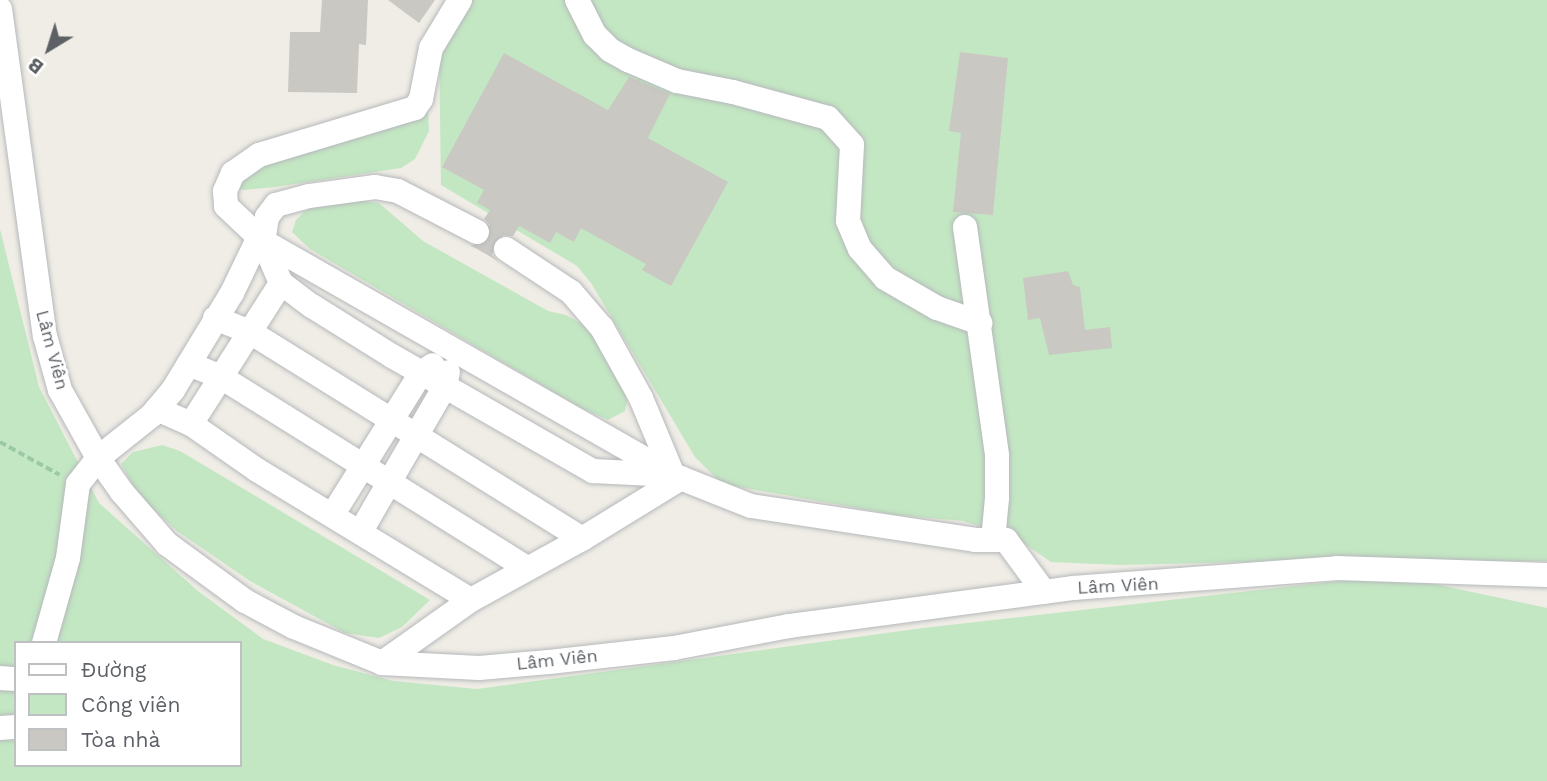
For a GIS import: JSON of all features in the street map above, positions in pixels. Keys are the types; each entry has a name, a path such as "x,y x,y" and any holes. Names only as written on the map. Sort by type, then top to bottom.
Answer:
{"street":[{"path":"460,0 431,48 421,99 415,107 260,155 233,173 225,191 226,206 261,239 677,476 751,506 975,540 1006,540 1044,592"},
{"path":"577,0 595,35 610,50 628,60 677,81 733,92 828,118 852,145 848,221 860,249 885,278 937,308 980,323"},
{"name":"Lâm Viên","path":"0,9 28,232 45,336 60,390 98,458 122,492 167,544 245,601 294,627 382,663 479,668 549,662 674,648 789,626 1044,592 1337,568 1547,575"},
{"path":"45,641 68,558 78,484 98,458 157,409 189,364 215,317 232,293 261,239 267,217 276,205 309,196 375,187 398,191 477,232"},
{"path":"965,227 997,456 998,498 993,540"},
{"path":"261,239 281,283 312,306 421,373 593,471 677,476"},
{"path":"506,249 570,292 602,328 641,398 677,476"},
{"path":"191,425 281,283"},
{"path":"215,317 250,332 582,539"},
{"path":"333,514 362,463 421,373 454,351"},
{"path":"361,531 445,386 454,351"},
{"path":"189,364 221,377 390,480 527,568"},
{"path":"157,409 191,425 257,470 471,600"},
{"path":"382,663 471,600 582,539 677,476"}],"path":[{"path":"0,442 78,484"}],"green space":[{"path":"471,0 1547,0 1547,561 1282,561 1120,565 1051,562 1016,538 963,521 897,515 722,484 695,457 591,283 577,266 441,185 439,46"},
{"path":"423,107 428,113 429,131 415,159 401,168 275,187 244,190 235,188 263,164"},
{"path":"356,200 379,203 423,241 548,311 566,315 593,330 623,386 627,402 625,411 608,420 579,407 310,249 292,232 296,220 305,211 324,203"},
{"path":"0,229 39,387 99,503 198,591 263,639 333,665 393,681 477,689 923,628 1392,575 1547,608 1547,781 0,781"},
{"path":"162,445 180,451 430,600 402,627 379,638 345,633 250,581 177,531 139,496 121,464 133,452"}],"building":[{"path":"322,0 368,0 366,45 359,44 357,93 288,92 290,32 320,32"},
{"path":"388,0 435,0 419,23"},
{"path":"960,52 1008,58 993,215 953,212 961,133 949,131"},
{"path":"504,53 608,110 629,77 670,94 648,138 728,182 671,286 642,270 646,264 581,228 574,242 556,232 550,243 519,226 513,236 500,235 493,241 492,255 498,261 470,245 484,245 490,238 490,225 484,219 490,210 477,203 484,190 442,167"},
{"path":"1068,271 1073,285 1080,287 1085,330 1110,327 1112,348 1049,355 1040,318 1028,320 1023,278"}],"tunnel":[{"path":"477,232 506,249"}]}
